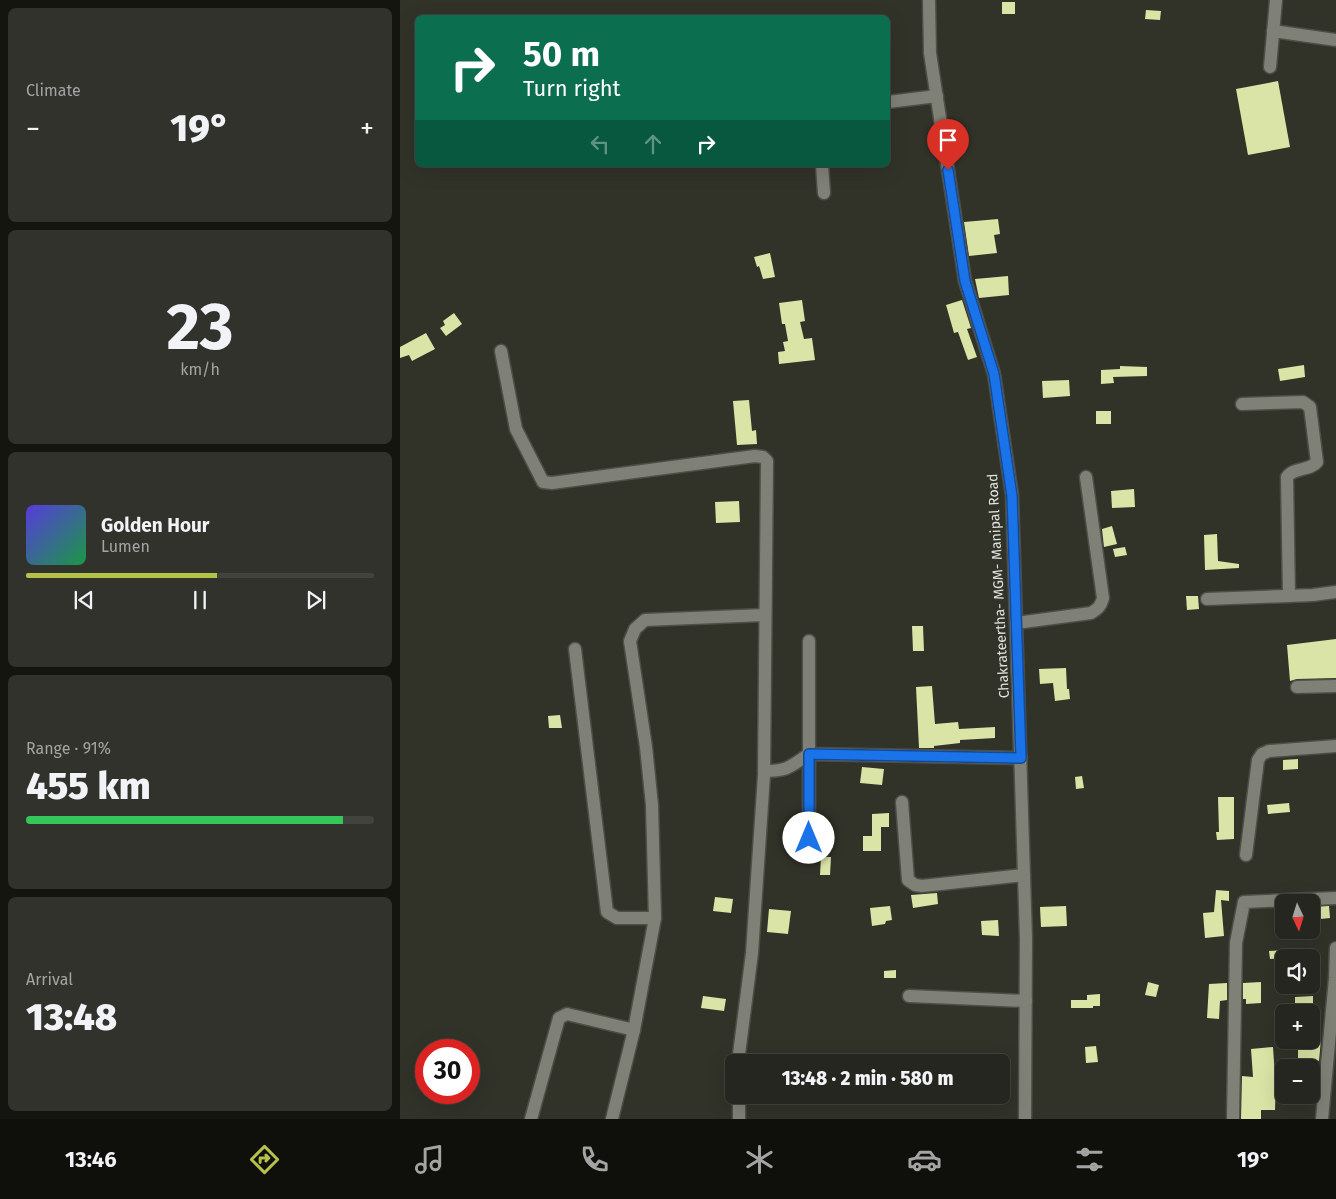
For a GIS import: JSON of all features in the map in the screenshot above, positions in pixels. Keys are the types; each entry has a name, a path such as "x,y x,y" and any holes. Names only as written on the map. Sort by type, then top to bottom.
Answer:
{"street":[{"name":"Chakrateertha- MGM- Manipal Road","path":"929,0 930,53 965,281 994,374 1012,496 1026,939 1024,1119"},
{"path":"1270,67 1276,0"},
{"path":"1273,31 1336,40"},
{"path":"890,102 937,96"},
{"path":"822,167 824,193"},
{"path":"501,351 516,429 543,482 552,484 755,456 763,457 767,461 764,615 764,771 752,953 739,1054"},
{"path":"1242,404 1303,402 1310,407 1317,462 1313,466 1293,472 1287,477 1289,596"},
{"path":"1016,623 1091,613 1098,610 1102,604 1103,598 1086,477"},
{"path":"1207,599 1313,595 1336,592"},
{"path":"612,1119 634,1030 655,918 652,804 646,747 630,641 635,629 645,620 764,615"},
{"path":"809,641 809,855"},
{"path":"575,649 607,912 617,918 655,918"},
{"path":"1297,687 1336,686"},
{"path":"1246,855 1258,760 1262,754 1269,751 1336,746"},
{"path":"764,771 782,771 793,766 809,754 1021,758"},
{"path":"902,802 908,880 915,886 1024,875"},
{"path":"1233,1119 1236,943 1244,902 1336,898"},
{"path":"1322,1119 1336,948"},
{"path":"909,996 1026,1001"},
{"path":"531,1119 559,1018 562,1015 567,1014 634,1030"},
{"path":"738,1104 739,1119"}],"building":[{"path":"1002,2 1015,2 1015,14 1002,14"},
{"path":"1146,10 1161,11 1160,20 1145,19"},
{"path":"1278,81 1290,147 1248,155 1236,89"},
{"path":"998,219 1000,234 994,235 997,253 969,256 964,222"},
{"path":"770,253 775,277 763,279 754,257"},
{"path":"1008,276 1009,295 979,298 975,279"},
{"path":"802,300 805,321 800,322 804,339 812,338 815,360 779,364 778,352 785,351 783,342 788,341 785,324 782,324 779,303"},
{"path":"962,300 971,328 967,329 977,357 968,360 958,332 954,333 946,305"},
{"path":"454,313 462,324 446,336 440,328 445,325 443,321"},
{"path":"426,333 435,349 412,361 409,355 400,358 400,347"},
{"path":"1304,365 1305,377 1280,381 1278,369"},
{"path":"1120,366 1147,367 1147,376 1113,377 1114,383 1101,384 1101,370 1120,369"},
{"path":"1069,380 1070,396 1043,398 1042,381"},
{"path":"749,400 752,431 756,430 757,444 737,445 733,401"},
{"path":"1096,411 1111,411 1111,424 1096,424"},
{"path":"1134,489 1135,507 1112,508 1111,491"},
{"path":"739,501 740,522 716,523 715,502"},
{"path":"1112,526 1117,544 1104,547 1102,529"},
{"path":"1217,534 1218,561 1239,564 1239,568 1205,570 1204,535"},
{"path":"1125,547 1127,555 1115,557 1113,549"},
{"path":"1186,596 1198,596 1199,609 1187,610"},
{"path":"912,626 923,626 924,651 913,651"},
{"path":"1336,639 1336,678 1297,679 1290,681 1287,645"},
{"path":"1066,668 1067,689 1069,689 1070,699 1055,701 1053,683 1040,684 1039,669"},
{"path":"932,686 935,724 958,722 959,729 995,727 995,738 960,740 960,743 934,746 934,748 919,748 916,687"},
{"path":"560,715 562,728 549,728 548,716"},
{"path":"1298,759 1298,769 1283,770 1283,760"},
{"path":"862,767 884,769 882,785 860,783"},
{"path":"1082,776 1084,788 1076,789 1075,777"},
{"path":"1218,797 1234,797 1234,839 1217,840 1216,832 1219,832"},
{"path":"1289,803 1290,812 1268,814 1267,805"},
{"path":"889,813 889,827 881,827 881,851 863,851 863,836 872,836 872,814"},
{"path":"821,857 831,857 830,875 820,875"},
{"path":"1216,890 1229,891 1229,901 1221,900 1224,936 1205,938 1203,913 1214,912"},
{"path":"937,893 938,904 913,908 911,895"},
{"path":"715,897 733,899 731,913 713,911"},
{"path":"890,906 892,920 886,921 885,924 872,926 870,908"},
{"path":"1066,906 1067,926 1041,927 1040,907"},
{"path":"1320,906 1329,906 1330,918 1320,919"},
{"path":"769,909 791,911 788,934 767,932"},
{"path":"998,920 999,936 982,935 981,921"},
{"path":"1269,951 1275,951 1275,959 1270,959"},
{"path":"896,970 896,978 884,978 884,971"},
{"path":"1148,982 1159,985 1156,997 1145,995"},
{"path":"1261,982 1261,1003 1246,1004 1246,999 1243,999 1243,983"},
{"path":"1227,983 1227,1000 1220,1001 1219,1019 1207,1018 1209,984"},
{"path":"1100,994 1100,1006 1093,1006 1093,1008 1071,1008 1071,1000 1087,1000 1087,995"},
{"path":"703,996 726,999 724,1011 701,1008"},
{"path":"1313,996 1313,1004 1295,1004 1295,997"},
{"path":"1321,1039 1319,1059 1298,1059 1298,1049 1320,1049"},
{"path":"1096,1046 1098,1062 1086,1063 1085,1047"},
{"path":"1273,1047 1275,1110 1261,1110 1261,1119 1241,1119 1242,1076 1253,1077 1251,1049"}],"route":[{"path":"809,838 809,754 1021,758 1012,496 994,374 965,281 948,170"}]}
